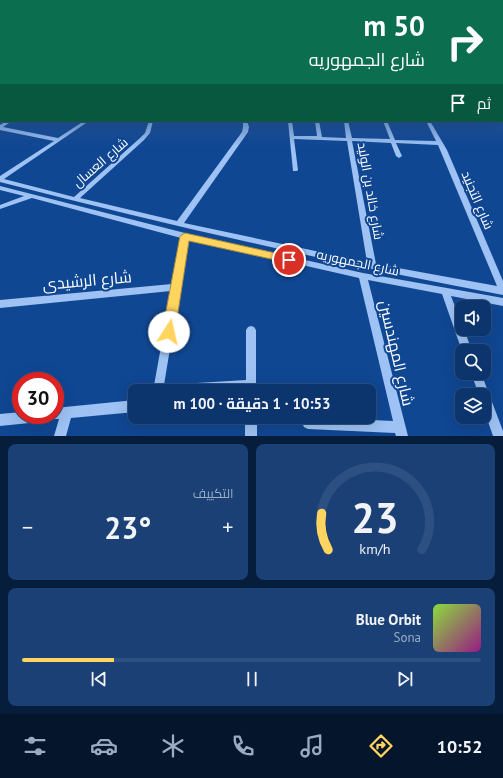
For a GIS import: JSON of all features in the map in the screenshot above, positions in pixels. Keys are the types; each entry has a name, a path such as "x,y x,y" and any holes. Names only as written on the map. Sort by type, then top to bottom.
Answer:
{"street":[{"path":"0,128 9,122"},
{"path":"0,180 86,122"},
{"name":"شارع العسال","path":"74,199 142,140 147,133 151,122"},
{"path":"179,224 245,132 245,122"},
{"path":"290,122 295,170"},
{"path":"317,122 320,138"},
{"name":"شارع خالد بن الوليد","path":"346,122 372,266"},
{"path":"386,122 399,156"},
{"name":"شارع التجنيد","path":"429,122 440,143 503,291"},
{"path":"0,128 59,140"},
{"path":"292,137 440,143"},
{"name":"شارع الجمهوريه","path":"0,180 179,224 372,266 503,291"},
{"path":"4,189 16,184"},
{"name":"شارع الجمهوريه","path":"4,189 185,236 364,276 503,302"},
{"path":"0,207 31,197 40,190"},
{"path":"159,384 185,236"},
{"name":"شارع المهندسين","path":"364,276 400,431"},
{"name":"شارع الرشيدى","path":"0,304 176,287"},
{"path":"444,291 464,344"},
{"path":"251,330 251,384"},
{"path":"64,413 128,407"},
{"path":"60,436 67,413"},
{"path":"491,413 500,436"},
{"path":"0,420 12,419"},
{"path":"251,424 251,436"},
{"path":"320,424 400,431"}],"route":[{"path":"169,332 185,236 289,260"}]}
